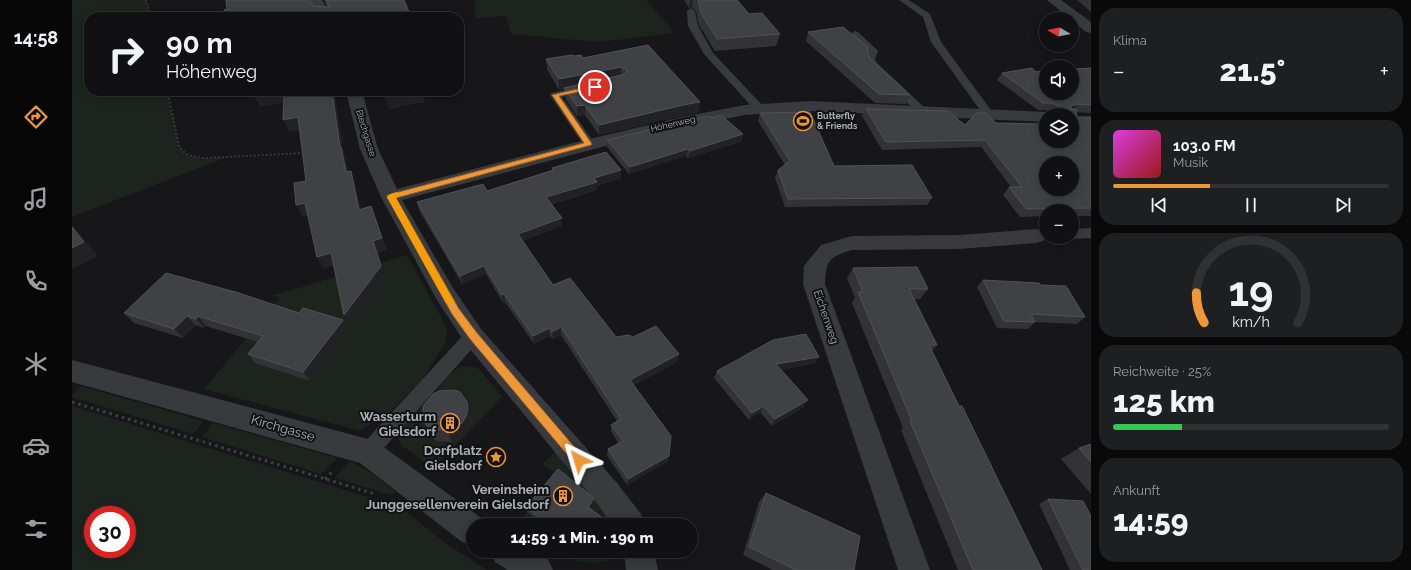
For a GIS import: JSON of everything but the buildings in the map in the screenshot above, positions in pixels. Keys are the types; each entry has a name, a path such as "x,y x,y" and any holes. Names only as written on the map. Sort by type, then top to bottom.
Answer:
{"street":[{"path":"316,0 323,12"},
{"path":"1052,0 1091,29"},
{"name":"Blechgasse","path":"355,96 369,149 391,197 445,294 473,336 607,493 625,518"},
{"name":"Höhenweg","path":"391,197 589,144 721,113 758,107 785,105 1039,117"},
{"name":"Eichenweg","path":"914,570 814,284 815,266 828,250 852,243 959,242 1039,236"},
{"name":"Kirchgasse","path":"72,371 368,452 466,526"},
{"path":"517,558 537,570"},
{"path":"640,558 642,570"}],"lane":[{"path":"903,0 927,16 936,42 989,115"},
{"path":"690,10 692,26 708,54 758,107"},
{"path":"856,34 873,51 870,59 872,64 923,112"},
{"path":"589,144 555,95 599,86"},
{"path":"1079,234 1091,233"},
{"path":"368,452 473,336"}],"path":[{"path":"146,0 150,12"},
{"path":"168,96 178,146 182,153 190,157 204,158 306,152"},
{"path":"72,402 395,501 421,492"}],"shaded area":[{"path":"72,0 146,0 150,12 84,12 84,96 168,96 179,146 183,151 188,155 200,158 227,157 72,217"},
{"path":"475,0 646,0 675,33 599,42 511,34 506,16 475,18"},
{"path":"407,255 447,328 445,344 422,380 392,410 360,431 204,389 280,298 272,296"},
{"path":"463,366 479,369 502,397 433,468 401,445 396,434 402,424 432,397 452,372"},
{"path":"81,386 203,421 193,434 72,397 72,395"},
{"path":"72,406 400,507 448,545 466,558 487,570 72,570"},
{"path":"213,423 337,458 321,474 202,437"},
{"path":"555,451 612,518 596,518 588,512 594,503 543,464"},
{"path":"350,461 376,476 395,492 388,494 335,478"},
{"path":"527,512 534,518 522,518"},
{"path":"566,558 615,558 609,561 599,562 577,561"}],"slow traffic":[{"path":"397,195 391,197 449,301"}],"place":[{"name":"Butterfly & Friends","path":"803,121"},
{"name":"Wasserturm Gielsdorf","path":"450,423"},
{"name":"Dorfplatz Gielsdorf","path":"496,457"},
{"name":"Vereinsheim Junggesellenverein Gielsdorf","path":"563,496"}],"route":[{"path":"579,460 473,336 445,294 391,197 589,144 555,95 595,87"}]}
